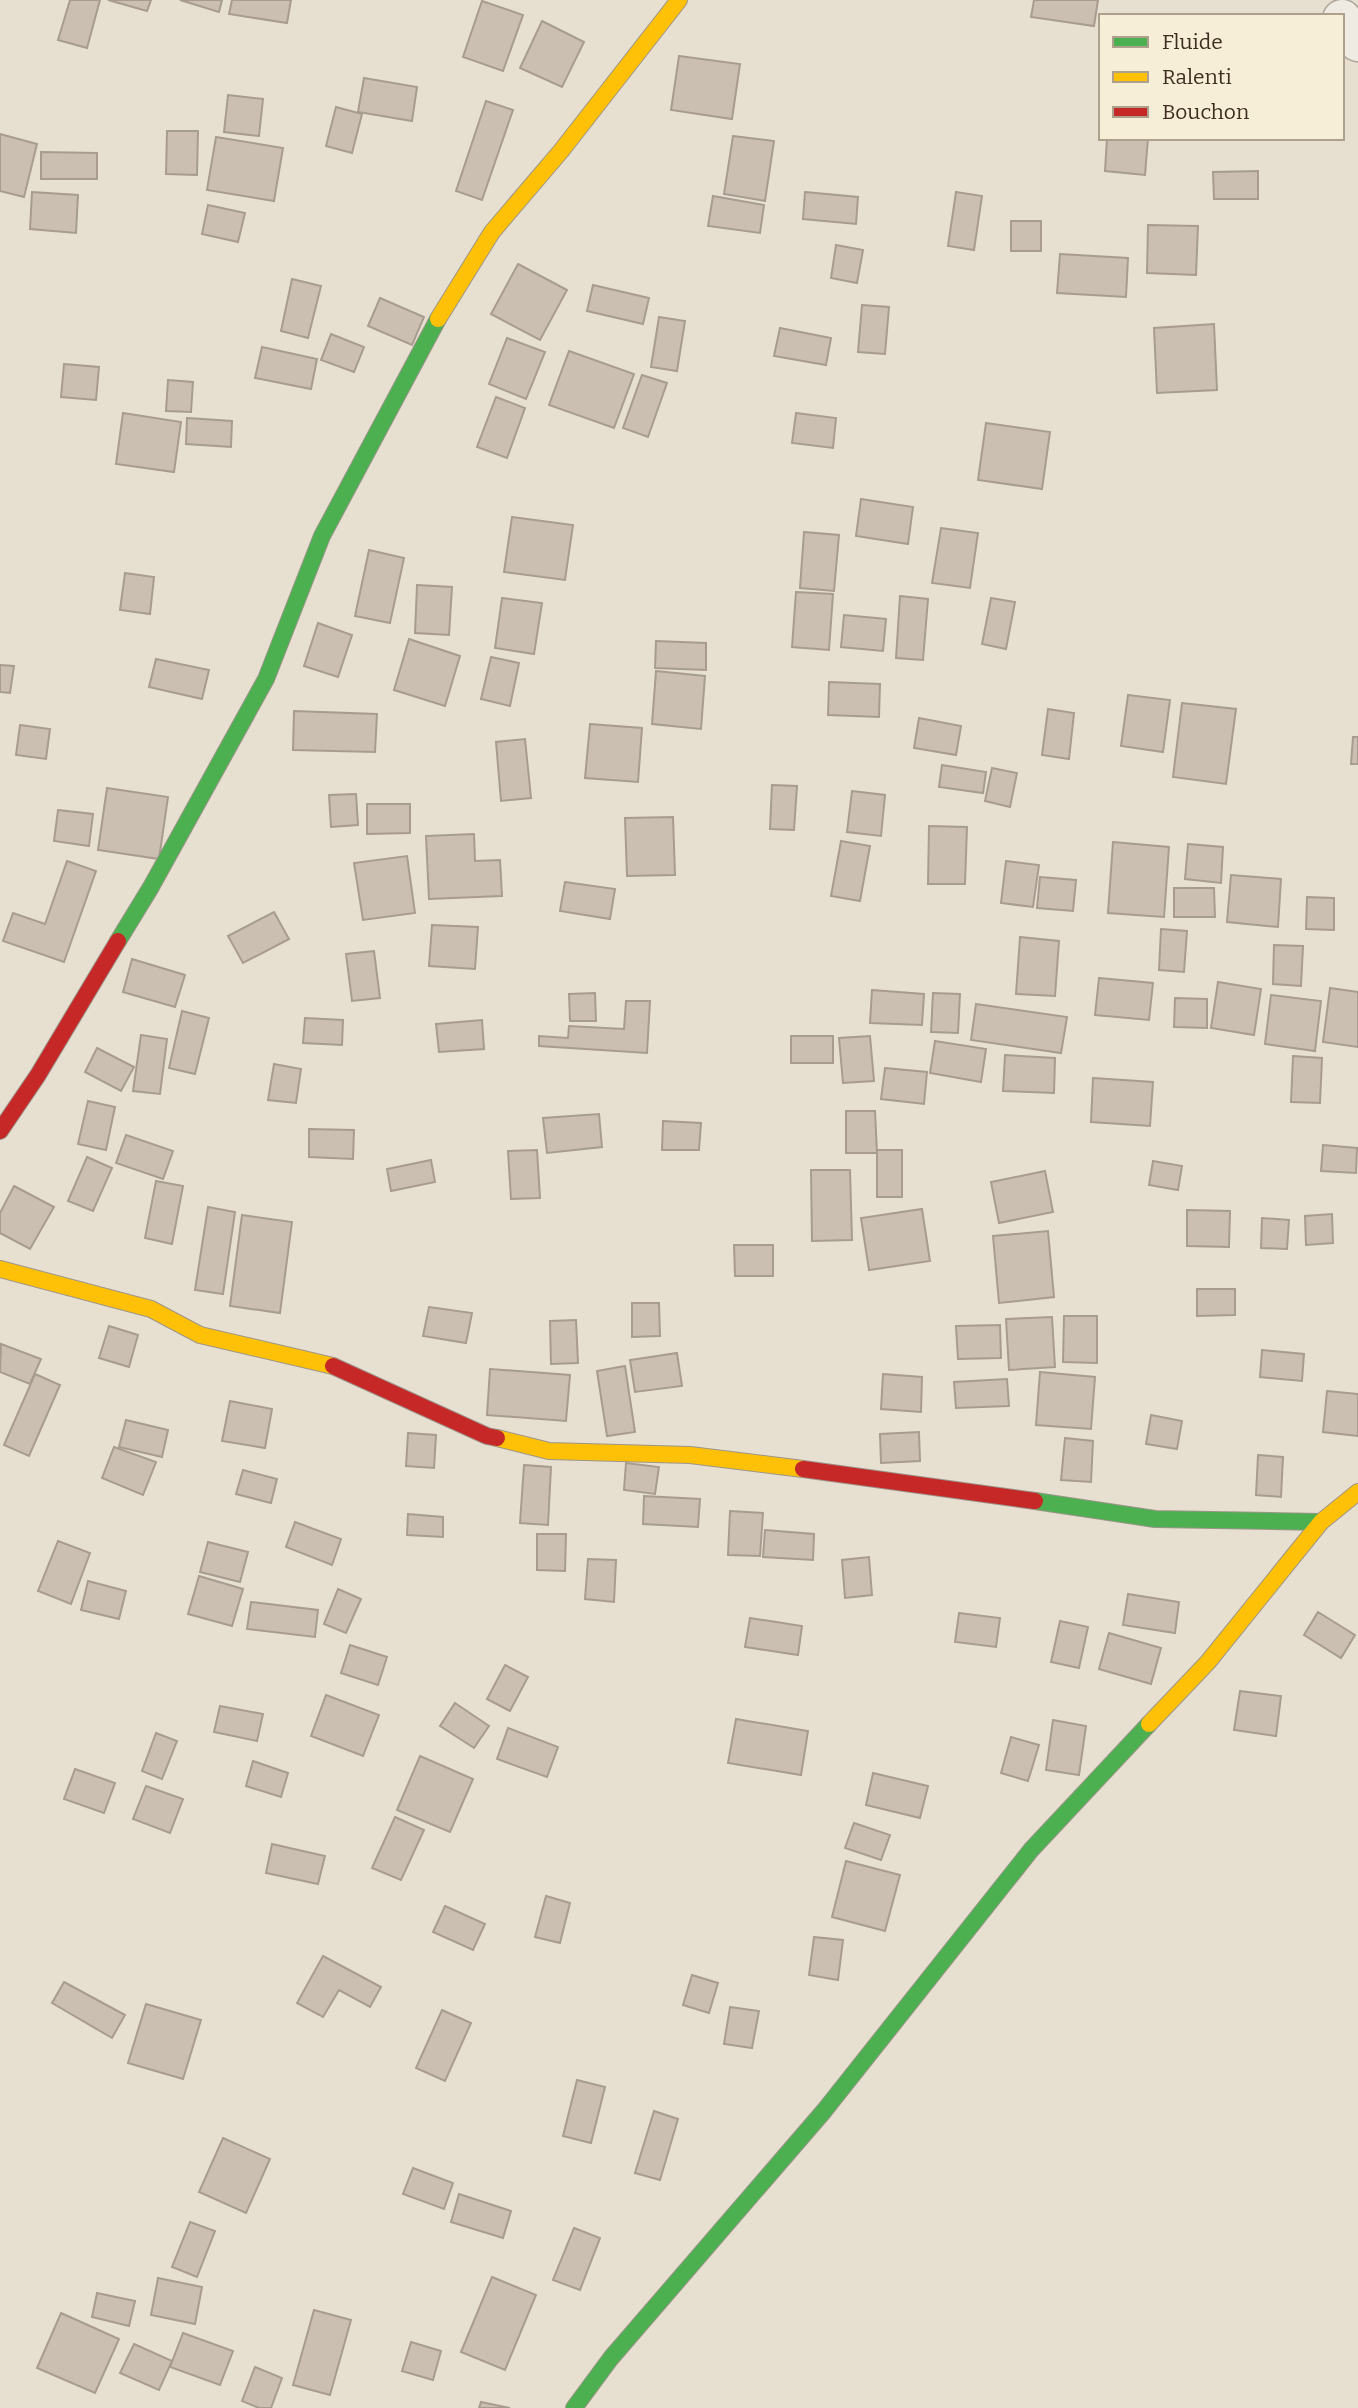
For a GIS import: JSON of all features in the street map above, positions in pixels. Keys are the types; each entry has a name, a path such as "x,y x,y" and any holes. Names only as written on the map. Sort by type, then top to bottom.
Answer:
{"street":[{"path":"0,1131 38,1075 151,887 266,679 322,536 431,331 492,232 561,151 679,0"},
{"path":"1344,21 1358,42"},
{"path":"0,1269 151,1309 200,1335 338,1367 421,1403 486,1436 549,1451 690,1455 940,1486 1155,1520 1321,1522"},
{"path":"574,2408 611,2358 824,2111 1031,1850 1208,1662 1321,1522 1358,1492"}],"building":[{"path":"70,0 100,0 87,48 58,40"},
{"path":"108,0 151,0 147,11"},
{"path":"180,0 222,0 219,12"},
{"path":"232,0 291,0 287,23 229,14"},
{"path":"1034,0 1098,0 1094,26 1031,17"},
{"path":"482,1 523,15 503,71 463,57"},
{"path":"542,21 584,42 562,87 520,68"},
{"path":"679,56 740,64 732,119 671,110"},
{"path":"364,78 417,87 412,121 358,112"},
{"path":"228,95 263,99 259,136 224,132"},
{"path":"486,101 513,110 482,200 456,191"},
{"path":"336,107 362,114 352,153 326,146"},
{"path":"167,131 198,131 197,175 166,174"},
{"path":"0,134 37,144 24,197 0,191"},
{"path":"733,136 774,141 765,201 724,194"},
{"path":"216,137 283,148 274,201 207,190"},
{"path":"1107,140 1148,140 1145,175 1105,171"},
{"path":"41,152 97,153 97,179 41,179"},
{"path":"1258,171 1258,199 1214,199 1213,172"},
{"path":"32,192 78,195 76,233 30,229"},
{"path":"805,192 858,197 856,224 803,219"},
{"path":"956,192 982,196 974,250 948,246"},
{"path":"713,196 764,205 760,233 708,226"},
{"path":"208,205 245,213 238,242 202,234"},
{"path":"1011,221 1041,221 1041,251 1011,251"},
{"path":"1148,225 1198,226 1196,275 1147,273"},
{"path":"836,245 863,250 857,283 831,278"},
{"path":"1060,254 1128,258 1126,297 1057,293"},
{"path":"518,264 567,290 540,340 491,314"},
{"path":"292,279 321,286 308,338 281,331"},
{"path":"593,285 649,298 643,324 587,311"},
{"path":"380,298 424,317 412,345 368,326"},
{"path":"862,305 889,307 885,354 858,352"},
{"path":"659,317 685,321 677,371 651,367"},
{"path":"1214,324 1217,390 1157,393 1154,328"},
{"path":"780,328 831,338 826,365 774,356"},
{"path":"331,334 364,347 354,372 321,360"},
{"path":"507,338 545,352 526,399 489,384"},
{"path":"262,347 317,359 311,389 255,378"},
{"path":"569,351 634,374 614,428 549,405"},
{"path":"64,364 99,367 96,400 61,397"},
{"path":"642,375 667,383 648,437 623,428"},
{"path":"168,380 193,382 191,412 166,411"},
{"path":"496,397 525,408 507,458 477,447"},
{"path":"123,413 181,422 174,472 116,464"},
{"path":"796,413 836,418 833,448 792,443"},
{"path":"187,418 232,421 231,447 186,444"},
{"path":"986,423 1050,432 1042,489 978,480"},
{"path":"861,499 913,507 908,544 856,536"},
{"path":"512,517 573,525 565,580 504,572"},
{"path":"941,528 978,533 970,588 932,583"},
{"path":"804,532 839,535 834,591 800,588"},
{"path":"369,550 404,558 390,623 355,616"},
{"path":"125,573 154,577 150,614 120,610"},
{"path":"417,585 452,587 449,635 415,633"},
{"path":"796,592 833,594 829,650 792,647"},
{"path":"900,596 928,599 923,660 896,658"},
{"path":"502,598 542,603 534,654 495,648"},
{"path":"991,598 1015,602 1006,649 982,644"},
{"path":"844,615 886,619 883,651 841,647"},
{"path":"318,623 352,635 338,677 304,666"},
{"path":"409,639 460,656 445,706 394,690"},
{"path":"656,641 706,643 706,670 655,668"},
{"path":"491,657 519,663 510,706 481,699"},
{"path":"156,659 209,670 202,699 149,687"},
{"path":"0,665 14,666 10,693 0,692"},
{"path":"656,671 705,676 701,729 652,724"},
{"path":"829,682 880,684 879,717 828,715"},
{"path":"1128,695 1170,700 1163,752 1121,746"},
{"path":"1182,703 1236,709 1226,784 1173,777"},
{"path":"1048,709 1074,713 1069,759 1042,755"},
{"path":"294,711 377,714 375,752 293,750"},
{"path":"919,718 961,726 956,755 914,748"},
{"path":"590,724 642,728 638,782 585,778"},
{"path":"20,725 50,729 46,759 16,755"},
{"path":"1353,737 1358,737 1358,764 1351,764"},
{"path":"525,739 531,798 501,801 496,742"},
{"path":"942,765 986,772 983,793 939,787"},
{"path":"992,768 1017,773 1010,807 985,801"},
{"path":"772,785 797,786 794,830 770,829"},
{"path":"107,788 168,797 159,859 98,850"},
{"path":"852,791 885,795 881,836 847,832"},
{"path":"356,794 358,825 331,827 329,795"},
{"path":"367,804 410,804 410,833 367,834"},
{"path":"58,810 93,814 89,846 54,841"},
{"path":"673,817 675,875 627,876 625,818"},
{"path":"929,826 967,827 965,884 928,884"},
{"path":"474,834 475,861 500,860 502,896 429,899 426,836"},
{"path":"841,841 870,846 860,901 831,896"},
{"path":"1113,842 1169,847 1164,917 1108,913"},
{"path":"1188,844 1223,847 1221,883 1185,879"},
{"path":"407,856 415,913 363,920 354,863"},
{"path":"67,861 96,871 64,962 3,941 13,913 45,924"},
{"path":"1006,861 1039,865 1033,907 1001,903"},
{"path":"1231,875 1281,879 1278,927 1227,922"},
{"path":"1040,877 1076,880 1073,911 1037,908"},
{"path":"565,882 615,889 610,919 560,911"},
{"path":"1174,888 1214,888 1215,917 1174,917"},
{"path":"1307,897 1334,898 1334,930 1306,929"},
{"path":"274,912 289,939 243,963 228,936"},
{"path":"432,925 478,927 475,969 429,966"},
{"path":"1161,929 1187,931 1184,972 1159,970"},
{"path":"1020,937 1059,941 1055,996 1016,994"},
{"path":"1274,945 1303,946 1301,986 1273,984"},
{"path":"374,951 380,998 352,1001 346,954"},
{"path":"132,959 185,975 175,1007 123,992"},
{"path":"1099,978 1153,983 1149,1020 1095,1015"},
{"path":"1218,982 1261,989 1254,1035 1211,1028"},
{"path":"1330,988 1358,992 1358,1047 1323,1042"},
{"path":"872,990 924,994 922,1025 870,1023"},
{"path":"595,993 596,1021 570,1021 569,994"},
{"path":"933,993 960,994 958,1033 931,1032"},
{"path":"1271,995 1321,1001 1315,1051 1265,1044"},
{"path":"1175,998 1207,999 1207,1028 1174,1027"},
{"path":"626,1001 650,1001 647,1053 539,1046 539,1036 568,1038 569,1026 624,1029"},
{"path":"976,1004 1067,1017 1061,1053 971,1040"},
{"path":"182,1011 209,1018 195,1074 169,1068"},
{"path":"305,1018 343,1020 342,1045 303,1043"},
{"path":"482,1020 484,1049 439,1052 436,1024"},
{"path":"141,1035 167,1039 160,1094 133,1091"},
{"path":"791,1036 833,1036 833,1063 791,1063"},
{"path":"870,1036 874,1081 843,1083 839,1038"},
{"path":"935,1041 986,1049 981,1082 930,1073"},
{"path":"97,1048 134,1067 121,1091 85,1072"},
{"path":"1005,1055 1055,1058 1054,1093 1003,1091"},
{"path":"1293,1056 1322,1058 1320,1103 1291,1102"},
{"path":"274,1064 301,1069 296,1103 268,1100"},
{"path":"885,1068 927,1072 924,1104 881,1099"},
{"path":"1093,1078 1153,1082 1150,1126 1091,1122"},
{"path":"88,1101 115,1107 106,1150 78,1144"},
{"path":"846,1111 875,1111 877,1153 846,1153"},
{"path":"599,1114 602,1147 547,1153 543,1118"},
{"path":"663,1121 701,1123 699,1150 662,1150"},
{"path":"309,1129 354,1130 353,1159 309,1157"},
{"path":"126,1135 173,1151 163,1179 116,1163"},
{"path":"1323,1145 1357,1148 1356,1173 1321,1171"},
{"path":"537,1150 540,1198 511,1199 508,1151"},
{"path":"877,1150 902,1150 902,1197 877,1197"},
{"path":"87,1157 112,1168 93,1211 68,1201"},
{"path":"431,1160 435,1182 391,1191 387,1169"},
{"path":"1153,1161 1182,1166 1178,1190 1149,1185"},
{"path":"811,1170 850,1170 852,1240 812,1241"},
{"path":"1045,1171 1053,1212 999,1223 991,1182"},
{"path":"156,1181 183,1186 172,1244 145,1238"},
{"path":"14,1186 54,1207 30,1249 0,1233 0,1213"},
{"path":"208,1207 235,1212 223,1294 195,1290"},
{"path":"922,1209 930,1261 869,1270 861,1218"},
{"path":"1187,1210 1230,1211 1229,1247 1187,1246"},
{"path":"1332,1214 1333,1243 1306,1245 1305,1216"},
{"path":"242,1215 292,1222 280,1313 230,1306"},
{"path":"1262,1218 1289,1220 1287,1249 1261,1248"},
{"path":"1048,1231 1054,1297 999,1303 993,1236"},
{"path":"734,1245 773,1245 773,1276 735,1276"},
{"path":"1197,1289 1235,1289 1235,1315 1197,1316"},
{"path":"632,1303 659,1303 660,1336 632,1337"},
{"path":"429,1307 472,1313 466,1343 423,1336"},
{"path":"1064,1316 1097,1316 1097,1363 1063,1362"},
{"path":"1052,1317 1055,1367 1009,1370 1006,1319"},
{"path":"576,1320 578,1363 551,1364 550,1321"},
{"path":"1000,1325 1001,1358 958,1359 956,1326"},
{"path":"109,1326 138,1335 129,1367 99,1358"},
{"path":"1,1344 41,1359 30,1384 0,1372"},
{"path":"1262,1350 1304,1354 1302,1381 1260,1377"},
{"path":"677,1353 682,1386 635,1392 630,1360"},
{"path":"625,1366 635,1432 607,1436 597,1371"},
{"path":"490,1369 570,1375 566,1421 487,1415"},
{"path":"1040,1372 1095,1377 1091,1429 1036,1425"},
{"path":"35,1374 60,1385 29,1456 4,1445"},
{"path":"883,1374 922,1377 921,1412 881,1409"},
{"path":"1007,1379 1009,1406 956,1408 954,1382"},
{"path":"1327,1391 1358,1394 1358,1436 1323,1432"},
{"path":"230,1401 272,1409 265,1448 222,1441"},
{"path":"1151,1415 1182,1421 1177,1449 1146,1444"},
{"path":"126,1420 168,1430 162,1457 119,1447"},
{"path":"919,1432 920,1461 881,1463 880,1434"},
{"path":"408,1433 436,1435 434,1468 406,1466"},
{"path":"1065,1438 1093,1441 1091,1482 1061,1480"},
{"path":"114,1447 156,1462 143,1495 102,1478"},
{"path":"1258,1455 1283,1457 1281,1497 1256,1495"},
{"path":"626,1463 659,1467 655,1494 624,1490"},
{"path":"524,1465 551,1467 548,1525 520,1523"},
{"path":"243,1470 277,1479 271,1503 236,1494"},
{"path":"644,1496 700,1499 698,1527 643,1524"},
{"path":"730,1511 763,1513 760,1556 728,1555"},
{"path":"408,1514 443,1517 443,1537 407,1535"},
{"path":"295,1522 341,1539 332,1565 286,1547"},
{"path":"765,1530 814,1534 813,1560 763,1557"},
{"path":"537,1534 566,1534 565,1571 537,1570"},
{"path":"58,1541 90,1553 71,1604 38,1591"},
{"path":"208,1542 248,1552 240,1582 200,1572"},
{"path":"869,1557 872,1595 845,1598 842,1560"},
{"path":"588,1559 616,1560 614,1602 585,1599"},
{"path":"199,1576 243,1589 232,1626 188,1614"},
{"path":"88,1581 126,1591 119,1619 81,1610"},
{"path":"338,1589 361,1599 346,1633 324,1624"},
{"path":"1128,1594 1179,1602 1175,1633 1123,1625"},
{"path":"251,1602 318,1610 315,1637 247,1629"},
{"path":"1318,1612 1355,1635 1341,1658 1304,1635"},
{"path":"959,1613 1000,1618 996,1647 955,1642"},
{"path":"750,1618 802,1626 798,1655 745,1647"},
{"path":"1060,1621 1088,1627 1079,1668 1051,1662"},
{"path":"1109,1633 1161,1648 1151,1684 1099,1669"},
{"path":"350,1645 387,1657 378,1685 341,1673"},
{"path":"505,1665 528,1677 510,1711 487,1699"},
{"path":"1240,1691 1281,1696 1276,1736 1234,1730"},
{"path":"326,1695 379,1715 363,1756 311,1736"},
{"path":"455,1703 489,1726 474,1748 440,1726"},
{"path":"220,1706 263,1714 257,1741 214,1732"},
{"path":"736,1719 808,1731 801,1775 728,1763"},
{"path":"1053,1720 1086,1726 1079,1775 1046,1770"},
{"path":"508,1728 558,1747 547,1777 497,1759"},
{"path":"156,1733 177,1741 162,1779 142,1771"},
{"path":"1011,1737 1039,1745 1028,1781 1001,1773"},
{"path":"420,1756 473,1779 450,1832 397,1810"},
{"path":"253,1761 288,1773 281,1797 246,1786"},
{"path":"75,1769 115,1783 104,1813 64,1799"},
{"path":"873,1773 928,1786 920,1818 866,1805"},
{"path":"146,1786 183,1799 170,1833 133,1819"},
{"path":"395,1817 424,1830 401,1880 372,1868"},
{"path":"854,1823 890,1835 881,1860 845,1848"},
{"path":"272,1844 325,1856 318,1884 266,1873"},
{"path":"846,1861 900,1875 885,1931 832,1917"},
{"path":"546,1896 570,1903 560,1943 535,1937"},
{"path":"445,1906 485,1924 473,1950 433,1932"},
{"path":"814,1937 843,1940 838,1980 809,1975"},
{"path":"323,1956 381,1987 370,2007 339,1990 323,2017 297,2003"},
{"path":"692,1975 718,1983 709,2013 683,2005"},
{"path":"64,1982 125,2015 112,2038 52,2003"},
{"path":"146,2004 201,2020 183,2079 128,2063"},
{"path":"730,2007 759,2011 752,2048 724,2044"},
{"path":"442,2010 471,2023 445,2081 416,2068"},
{"path":"577,2080 605,2087 591,2143 563,2136"},
{"path":"654,2111 678,2119 660,2180 635,2173"},
{"path":"223,2138 270,2159 246,2213 199,2192"},
{"path":"413,2168 453,2183 444,2209 403,2194"},
{"path":"459,2194 511,2211 503,2238 451,2222"},
{"path":"190,2222 215,2231 197,2277 172,2267"},
{"path":"574,2228 600,2238 580,2290 553,2280"},
{"path":"492,2277 536,2295 505,2370 461,2352"},
{"path":"158,2278 202,2287 195,2324 151,2315"},
{"path":"97,2293 135,2301 129,2326 92,2317"},
{"path":"314,2310 351,2320 330,2395 293,2385"},
{"path":"61,2313 119,2339 95,2393 37,2368"},
{"path":"183,2333 233,2351 220,2385 170,2367"},
{"path":"411,2342 441,2351 433,2380 402,2371"},
{"path":"134,2344 172,2361 159,2390 120,2373"},
{"path":"255,2367 282,2378 271,2408 259,2408 242,2401"},
{"path":"481,2402 510,2408 479,2408"}],"traffic: fast":[{"path":"118,941 151,887 266,679 322,536 438,319"},
{"path":"1035,1501 1155,1519 1321,1522"},
{"path":"574,2408 611,2358 824,2111 1031,1850 1149,1724"}],"traffic: slow":[{"path":"438,319 492,232 561,151 679,0"},
{"path":"0,1269 151,1309 200,1335 333,1366"},
{"path":"497,1438 549,1451 690,1455 803,1469"},
{"path":"1149,1724 1208,1662 1321,1522 1358,1492"}],"traffic: jam":[{"path":"0,1131 38,1075 118,941"},
{"path":"333,1366 487,1436 497,1438"},
{"path":"803,1469 1035,1501"}]}
